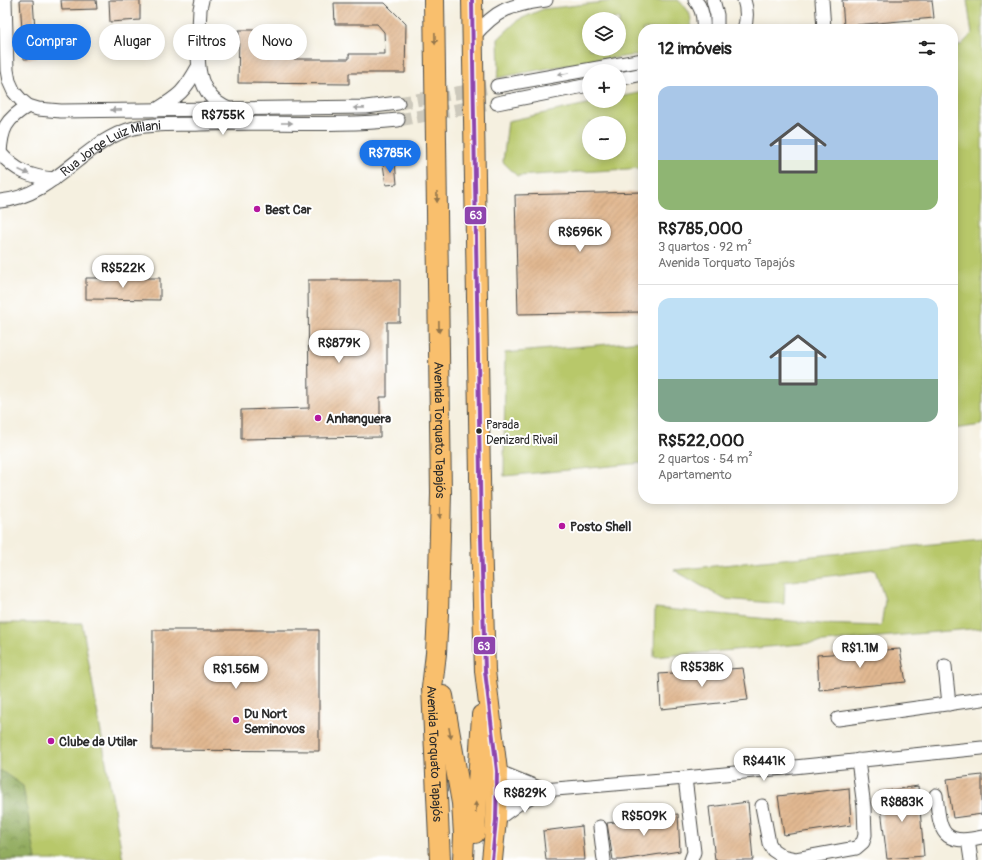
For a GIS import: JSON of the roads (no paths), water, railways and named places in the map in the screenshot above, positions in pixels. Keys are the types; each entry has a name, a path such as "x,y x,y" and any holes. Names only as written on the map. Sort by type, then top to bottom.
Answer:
{"highway":[{"path":"472,0 481,537 485,671 497,771 496,820 492,860"},
{"name":"Avenida Torquato Tapajós","path":"432,3 441,493 438,614 432,688 440,860"},
{"path":"436,653 462,803 464,835 463,860"},
{"path":"474,860 485,671"}],"street":[{"path":"5,0 7,70 9,82 14,92 28,106 18,112 6,126 1,139 0,153 9,163 25,173 40,178 54,179"},
{"path":"202,0 200,9 198,67 202,83 207,93 221,106 230,110"},
{"path":"473,37 486,22 504,10 515,5 546,0"},
{"path":"695,0 699,5 704,24"},
{"path":"713,0 717,15 717,24"},
{"path":"744,0 746,6 746,24"},
{"path":"822,0 824,24"},
{"path":"497,86 638,61"},
{"path":"155,110 175,99 183,91 198,67"},
{"path":"626,78 638,75"},
{"path":"497,103 582,86"},
{"name":"Rua Jorge Luiz Milani","path":"28,106 38,109 62,111 230,110 366,107 398,103"},
{"name":"Rua Jorge Luiz Milani","path":"0,201 17,199 39,189 93,148 126,131 142,126 217,123 369,123 398,120"},
{"path":"945,666 949,704"},
{"path":"838,719 982,699"},
{"path":"496,820 518,804 544,790 686,778 982,748"},
{"path":"762,806 769,843 773,850 782,856 796,859 856,848 862,842 865,835 858,760"},
{"path":"497,771 544,790"},
{"path":"686,778 694,852 691,860"},
{"path":"936,795 940,824 944,833 952,838 968,840 982,837"},
{"path":"600,827 604,860"},
{"path":"968,840 971,860"}],"tunnel":[{"path":"398,103 497,86"},
{"path":"398,120 497,103"}],"place":[{"name":"Best Car","path":"257,209"},
{"name":"Anhanguera","path":"318,418"},
{"name":"Parada Denizard Rivail","path":"479,431"},
{"name":"Posto Shell","path":"562,526"},
{"name":"Du Nort Seminovos","path":"236,720"},
{"name":"Clube da Utilar","path":"51,741"}]}
